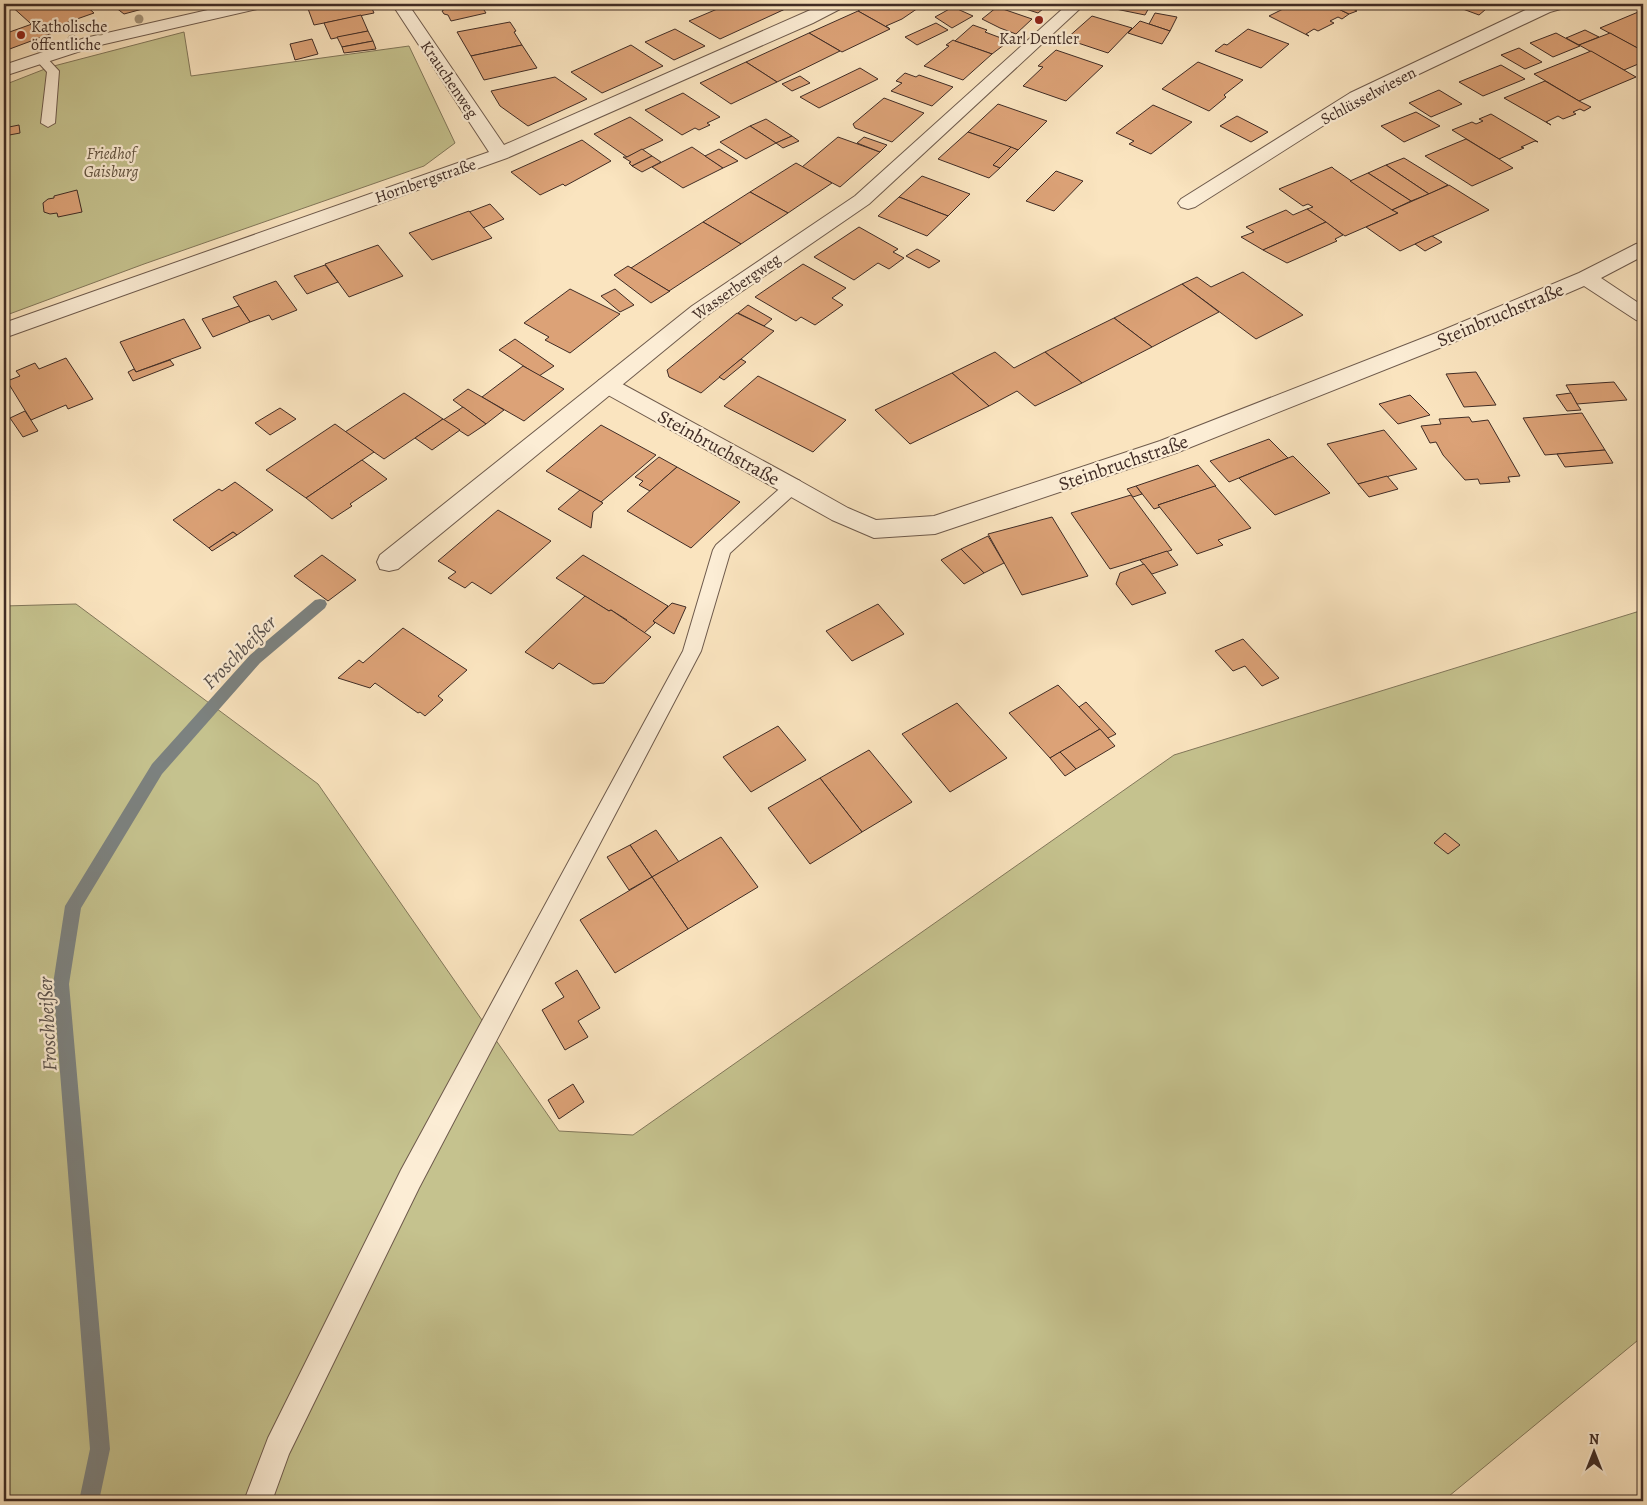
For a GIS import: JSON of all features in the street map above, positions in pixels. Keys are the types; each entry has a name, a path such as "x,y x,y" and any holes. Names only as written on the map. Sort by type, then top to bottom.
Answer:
{"street":[{"path":"4,71 101,39 254,4"},
{"name":"Krauchenweg","path":"400,4 500,154"},
{"name":"Hornbergstraße","path":"4,331 500,154 807,19 836,4"},
{"name":"Wasserbergweg","path":"388,562 699,311 862,200 1077,4"},
{"name":"Schlüsselwiesen","path":"1188,203 1356,98 1547,5"},
{"name":"Steinbruchstraße","path":"607,386 840,514 874,529 935,525 1168,447 1444,338 1586,278 1643,248"},
{"path":"1586,278 1643,315"}],"lane":[{"path":"41,59 53,71 48,124"},
{"path":"258,1501 278,1448 410,1179 692,651 722,550 792,487"}],"green space":[{"name":"Friedhof Gaisburg","path":"184,32 191,76 409,46 455,143 424,166 144,264 4,316 4,85 50,67"},
{"path":"76,604 318,784 559,1131 633,1135 1174,755 1643,610 1643,1336 1443,1501 4,1501 4,606"}],"building":[{"path":"9,4 84,4 94,13 40,32"},
{"path":"84,4 106,4 91,10"},
{"path":"111,4 161,4 124,14"},
{"path":"318,4 370,4 374,13 314,25 307,6"},
{"path":"443,4 480,4 486,13 451,21 448,15 442,11 445,9"},
{"path":"729,4 749,4 753,6 772,4 783,10 720,39 689,21"},
{"path":"772,4 796,4 783,10"},
{"path":"868,4 924,4 902,19 886,26 890,29 858,11"},
{"path":"1010,4 1049,4 1038,13"},
{"path":"1103,4 1151,4 1145,15 1101,6"},
{"path":"1293,4 1328,4 1349,14 1342,19 1338,17 1330,21 1334,23 1318,31 1314,29 1306,34 1309,36 1269,16"},
{"path":"1328,4 1370,4 1361,5 1353,9 1357,11 1349,14"},
{"path":"1492,4 1479,15 1452,5"},
{"path":"953,7 973,16 952,28 935,17"},
{"path":"997,7 1032,19 1016,34 982,19"},
{"path":"1643,10 1643,51 1600,28"},
{"path":"858,11 890,29 842,52 809,33"},
{"path":"1155,13 1177,17 1170,31 1149,24"},
{"path":"361,15 368,31 331,39 324,23"},
{"path":"1092,16 1132,28 1108,53 1066,39"},
{"path":"1140,21 1170,31 1162,44 1128,33"},
{"path":"70,22 74,25 7,50 4,47 4,34 32,24 40,32"},
{"path":"510,22 522,45 471,56 457,32"},
{"path":"936,23 948,30 917,45 905,37"},
{"path":"973,25 987,30 985,32 1009,41 992,54 955,41"},
{"path":"675,29 705,46 674,60 645,42"},
{"path":"1248,29 1289,44 1261,68 1215,51 1224,44 1227,45"},
{"path":"1585,30 1599,37 1579,45 1566,38"},
{"path":"368,31 373,41 342,47 337,37"},
{"path":"809,33 840,51 777,82 746,62"},
{"path":"1556,33 1580,46 1553,57 1530,43"},
{"path":"1610,33 1643,51 1643,62 1624,70 1579,45"},
{"path":"312,39 318,54 295,60 290,44"},
{"path":"953,40 992,54 963,80 924,66 949,46 946,45"},
{"path":"373,41 376,49 344,53 342,47"},
{"path":"522,45 537,68 484,80 471,56"},
{"path":"631,45 663,66 602,93 571,72"},
{"path":"1519,48 1542,62 1525,69 1501,55"},
{"path":"1056,50 1103,66 1066,101 1023,86 1043,67 1038,66"},
{"path":"1591,51 1636,77 1579,101 1534,74"},
{"path":"746,62 777,82 731,104 700,83"},
{"path":"1198,62 1243,80 1224,95 1226,97 1209,111 1162,89"},
{"path":"1501,65 1525,79 1483,96 1459,82"},
{"path":"860,68 878,79 819,108 800,97"},
{"path":"905,73 916,77 919,75 953,87 932,106 891,91 902,83 896,81"},
{"path":"800,76 810,83 792,91 782,84"},
{"path":"555,77 587,99 528,126 500,106 491,91"},
{"path":"1545,81 1591,107 1584,111 1580,109 1573,112 1576,114 1563,119 1558,116 1546,122 1551,125 1504,98"},
{"path":"1439,90 1462,104 1431,117 1409,103"},
{"path":"683,93 720,117 707,123 710,125 699,130 695,128 682,135 645,110"},
{"path":"884,98 924,113 892,142 855,128 853,124"},
{"path":"998,104 1047,121 1018,150 968,132"},
{"path":"1153,105 1192,122 1151,154 1129,144 1134,141 1116,133"},
{"path":"1416,112 1440,126 1404,142 1381,126"},
{"path":"1491,114 1538,142 1535,141 1521,147 1524,148 1499,159 1452,130 1472,122 1476,124 1483,121 1479,119"},
{"path":"1237,116 1268,132 1251,142 1220,126"},
{"path":"630,117 663,140 627,157 594,134"},
{"path":"766,119 792,136 776,143 750,126"},
{"path":"19,125 20,133 4,136 4,128"},
{"path":"750,126 776,143 746,159 720,142"},
{"path":"968,132 1011,147 993,165 1000,168 989,178 938,159"},
{"path":"792,136 799,141 783,148 776,143"},
{"path":"838,137 880,152 840,187 802,167"},
{"path":"864,137 887,145 880,152 857,143"},
{"path":"1466,139 1513,168 1472,186 1425,156"},
{"path":"582,140 611,161 565,186 563,184 540,195 511,172"},
{"path":"692,147 723,168 683,188 652,167"},
{"path":"1011,147 1018,150 1000,168 993,165"},
{"path":"642,149 652,156 632,166 629,163 631,162 623,157 627,157"},
{"path":"719,149 738,161 723,168 705,156"},
{"path":"652,156 661,162 642,172 632,166"},
{"path":"1404,158 1448,185 1429,194 1386,165"},
{"path":"796,163 832,183 788,213 750,192"},
{"path":"1386,165 1429,194 1411,201 1368,173"},
{"path":"1332,167 1398,213 1345,236 1307,209 1313,207 1308,204 1303,206 1279,189"},
{"path":"1056,171 1083,181 1054,211 1026,201"},
{"path":"1368,173 1411,201 1392,210 1350,181"},
{"path":"922,176 970,194 948,216 899,197"},
{"path":"1449,185 1489,210 1400,251 1366,227 1398,213 1392,210"},
{"path":"77,190 82,212 58,217 57,213 50,214 44,212 43,203 48,199"},
{"path":"750,192 788,213 741,244 703,222"},
{"path":"899,197 948,216 927,236 878,216"},
{"path":"490,204 504,219 483,228 469,212"},
{"path":"1307,209 1326,222 1263,250 1241,237 1254,232 1246,227 1286,210 1293,215"},
{"path":"469,211 492,238 432,260 409,233"},
{"path":"703,222 741,244 669,291 631,268"},
{"path":"1326,222 1343,235 1335,239 1337,241 1287,263 1263,250"},
{"path":"859,227 898,249 893,252 904,258 889,269 878,263 854,280 814,257"},
{"path":"1432,236 1442,242 1425,251 1415,244"},
{"path":"378,245 403,276 349,297 325,264"},
{"path":"917,249 940,261 929,268 906,256"},
{"path":"803,264 846,288 832,298 843,305 815,325 801,317 796,321 755,297"},
{"path":"325,265 338,282 307,294 294,276"},
{"path":"628,266 670,291 651,303 614,275"},
{"path":"1243,272 1303,315 1256,339 1182,284 1197,277 1211,287"},
{"path":"276,281 297,310 272,320 269,315 250,322 233,297"},
{"path":"1182,284 1219,312 1152,347 1114,318"},
{"path":"570,289 620,314 570,353 545,340 549,337 524,323"},
{"path":"615,289 634,305 620,312 601,296"},
{"path":"748,305 772,319 764,326 738,313"},
{"path":"239,306 250,322 213,337 202,319"},
{"path":"737,313 774,331 701,393 669,377 667,370"},
{"path":"1114,318 1152,347 1082,383 1045,352"},
{"path":"184,319 201,348 136,372 120,342"},
{"path":"515,339 554,366 539,376 499,350"},
{"path":"995,352 1014,368 1045,352 1082,383 1035,406 1017,391 989,406 952,373"},
{"path":"66,358 93,399 68,409 66,405 31,420 7,381 20,376 16,371 35,363 39,369"},
{"path":"741,359 746,362 724,380 719,377"},
{"path":"170,360 174,365 133,381 128,372 134,369 136,372"},
{"path":"523,366 564,389 524,421 482,397"},
{"path":"1476,372 1496,405 1464,407 1446,374"},
{"path":"952,373 989,406 910,444 875,410"},
{"path":"758,376 846,420 813,452 724,406"},
{"path":"1614,382 1627,400 1577,404 1566,385"},
{"path":"468,389 504,410 486,424 453,400"},
{"path":"404,393 443,419 384,459 345,432"},
{"path":"1571,393 1581,410 1567,411 1556,395"},
{"path":"1410,395 1430,415 1398,424 1379,404"},
{"path":"463,407 486,424 468,436 443,420"},
{"path":"280,408 296,419 270,435 255,423"},
{"path":"25,411 38,431 23,437 10,418"},
{"path":"1582,413 1605,450 1545,455 1523,418"},
{"path":"1469,417 1472,422 1488,420 1520,476 1508,477 1510,482 1480,484 1478,479 1465,480 1443,455 1436,442 1430,443 1421,426 1441,424 1439,419"},
{"path":"443,419 460,430 432,450 415,438"},
{"path":"335,424 374,452 306,498 266,470"},
{"path":"601,425 656,455 601,502 546,471"},
{"path":"1384,430 1417,469 1358,484 1327,444"},
{"path":"1269,439 1288,458 1229,482 1210,461"},
{"path":"1605,450 1613,463 1565,467 1557,454"},
{"path":"1293,456 1330,493 1275,515 1239,478"},
{"path":"659,457 677,467 650,491 639,485 643,481 635,477"},
{"path":"362,460 387,479 350,504 352,506 332,519 306,498"},
{"path":"1198,465 1216,486 1158,505 1160,507 1154,509 1136,486"},
{"path":"677,467 740,502 691,548 627,511"},
{"path":"1387,476 1398,489 1369,497 1358,484"},
{"path":"235,482 273,510 237,535 233,532 209,548 173,520 219,489 222,491"},
{"path":"1136,486 1142,494 1133,497 1127,489"},
{"path":"1215,486 1251,528 1218,540 1223,545 1197,554 1158,505"},
{"path":"580,490 603,503 593,512 591,528 558,509"},
{"path":"1131,495 1172,550 1110,569 1071,513"},
{"path":"498,510 551,541 491,594 472,582 465,588 448,578 456,572 438,561"},
{"path":"1052,517 1088,576 1022,595 988,534"},
{"path":"233,532 237,535 212,551 209,548"},
{"path":"988,536 1004,563 984,573 961,549"},
{"path":"961,549 984,573 964,584 941,560"},
{"path":"1167,551 1178,565 1152,574 1140,560"},
{"path":"322,555 356,580 328,601 294,576"},
{"path":"583,555 668,606 653,621 655,623 644,633 611,610 609,611 556,578"},
{"path":"1144,564 1166,593 1132,605 1116,584 1120,573"},
{"path":"585,596 609,611 611,610 651,637 604,683 593,684 559,663 553,669 525,652"},
{"path":"672,603 686,607 674,634 653,621"},
{"path":"878,604 904,634 852,661 826,631"},
{"path":"403,628 467,670 438,696 443,700 425,716 375,683 370,688 338,678 359,660 363,663"},
{"path":"1243,639 1279,678 1262,686 1245,666 1233,671 1215,651"},
{"path":"1058,685 1100,729 1050,758 1009,713"},
{"path":"1086,702 1116,734 1108,738 1079,707"},
{"path":"957,703 1007,758 950,792 902,734"},
{"path":"778,726 806,760 751,792 723,757"},
{"path":"1100,729 1115,746 1076,769 1060,752"},
{"path":"869,750 912,802 862,832 820,778"},
{"path":"1060,752 1076,769 1065,776 1050,758"},
{"path":"820,778 862,832 810,864 768,808"},
{"path":"656,830 679,862 652,877 630,845"},
{"path":"1445,833 1460,845 1448,854 1434,843"},
{"path":"721,837 758,887 688,929 652,877"},
{"path":"630,845 652,877 629,890 607,857"},
{"path":"652,877 688,929 615,973 580,920"},
{"path":"577,970 600,1008 578,1021 588,1037 565,1050 542,1010 564,997 555,983"},
{"path":"573,1084 584,1102 559,1119 548,1100"}],"waterway":[{"name":"Froschbeißer","path":"89,1501 100,1449 61,984 73,906 157,769 255,659 320,604"}],"place":[{"name":"Karl Dentler","path":"1039,20"},
{"name":"Katholische öffentliche","path":"21,35"}]}
